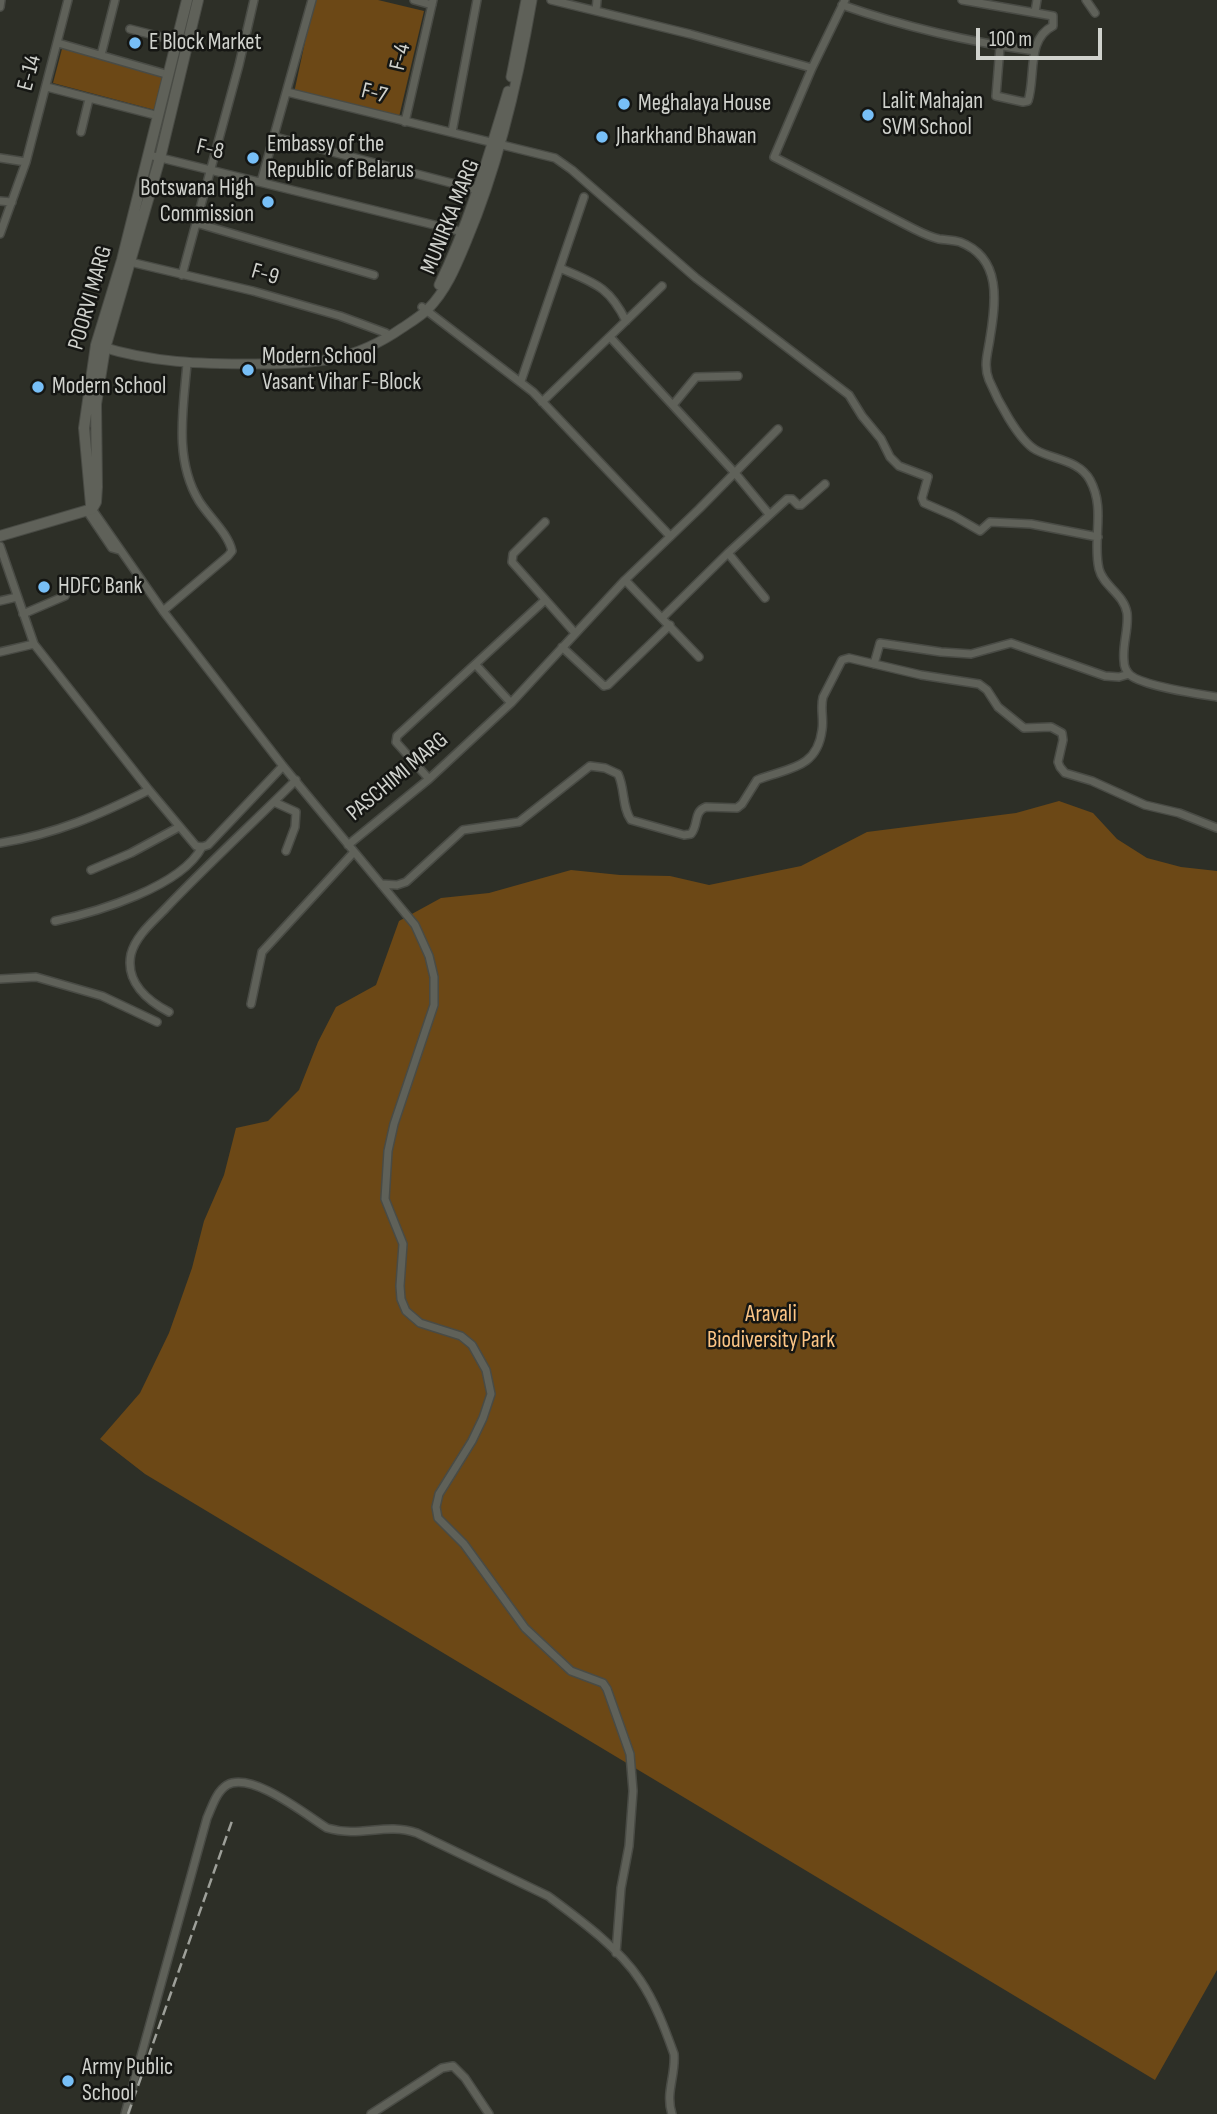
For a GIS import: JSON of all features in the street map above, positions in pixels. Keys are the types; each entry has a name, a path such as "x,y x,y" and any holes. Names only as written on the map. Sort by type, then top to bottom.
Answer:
{"main road":[{"name":"POORVI MARG","path":"127,261 149,155 187,0"},
{"name":"POORVI MARG","path":"90,510 84,428 102,344 160,158 198,0"},
{"path":"0,536 90,510"}],"street":[{"path":"0,7 1,0"},
{"name":"E-14","path":"0,234 26,162 68,0"},
{"path":"101,55 115,0"},
{"path":"182,275 254,0"},
{"path":"261,182 312,0"},
{"path":"414,0 432,2"},
{"path":"452,132 477,0"},
{"name":"MUNIRKA MARG","path":"102,344 150,358 187,363 309,363 344,357 392,335 441,292 459,259 480,208 526,0"},
{"name":"MUNIRKA MARG","path":"102,344 182,359 314,358 359,348 424,309 438,288 463,232 496,144 521,62 532,0"},
{"path":"551,0 710,39 811,68"},
{"path":"596,11 597,0"},
{"path":"962,0 1051,15 1054,18 1053,26 1043,32 1035,51 1030,99 1023,102 996,96 1000,47"},
{"path":"1035,12 1037,0"},
{"path":"1086,0 1095,13"},
{"name":"F-4","path":"405,122 432,2"},
{"path":"1035,51 1000,47 920,30 843,3 811,68 774,157 914,229 937,238 962,243 987,262 993,285 991,331 985,364 990,382 1016,429 1028,444 1042,453 1073,464 1090,480 1099,509 1100,572 1119,597 1127,613 1124,662 1129,674"},
{"path":"130,29 177,41"},
{"name":"E-14","path":"58,43 169,75"},
{"path":"47,87 159,116"},
{"name":"F-7","path":"287,92 545,154 564,163 695,278 849,395 881,439 890,457 899,466 928,477 922,498 924,503 979,531 990,522 1031,524 1098,537"},
{"path":"80,132 89,99"},
{"path":"275,137 478,190"},
{"name":"F-8","path":"149,155 463,232"},
{"path":"0,158 26,162"},
{"path":"521,382 584,197"},
{"path":"0,201 12,202"},
{"path":"196,223 374,275"},
{"name":"F-9","path":"127,261 235,286 386,333"},
{"path":"560,268 604,289 626,321"},
{"path":"542,402 662,286"},
{"path":"424,309 521,382 670,536"},
{"path":"610,337 735,473 769,514"},
{"path":"163,611 232,551 200,503 185,467 182,431 187,363"},
{"path":"673,405 696,377 738,376"},
{"name":"PASCHIMI MARG","path":"90,510 112,548 119,550 283,766 348,845 429,779 512,703 625,580 778,429"},
{"path":"663,617 769,514 788,499 801,505 825,484"},
{"path":"545,522 512,558 514,565 575,633"},
{"path":"0,546 34,644 191,842 202,847"},
{"path":"727,553 765,598"},
{"path":"625,580 699,657"},
{"path":"23,614 65,596"},
{"path":"0,601 17,597"},
{"path":"429,779 396,738 545,600"},
{"path":"562,647 604,686 670,625"},
{"path":"874,664 880,643 971,654 1011,643 1112,677 1129,674 1144,681 1217,697"},
{"path":"0,652 34,644"},
{"path":"381,884 397,885 406,882 463,830 519,822 590,766 605,768 618,774 627,814 631,820 684,835 691,834 701,808 737,808 757,780 794,769 809,758 820,740 823,697 842,660 849,658 921,675 979,684 987,690 998,706 1024,727 1051,727 1062,733 1058,762 1065,773 1092,781 1144,805 1180,813 1217,828"},
{"path":"476,665 512,703"},
{"path":"55,921 97,910 152,888 172,876 193,860 202,847 212,841 283,766"},
{"path":"169,1012 148,1000 134,980 130,962 135,944 184,889 296,780"},
{"path":"0,843 90,819 149,790"},
{"path":"274,802 296,812 295,827 286,850"},
{"path":"92,870 179,827"},
{"path":"348,845 415,925 429,956 435,992 431,1018 415,1058 388,1151 385,1199 404,1251 401,1299 406,1311 420,1323 461,1336 472,1345 481,1358 490,1384 491,1394 483,1418 457,1468 439,1494 436,1507 438,1518 464,1544 525,1628 571,1671 603,1683 607,1689 630,1754 633,1791 616,1953"},
{"path":"251,1004 262,952 354,852"},
{"path":"0,979 36,977 102,996 157,1022"},
{"path":"125,2114 207,1818 219,1794 232,1783 252,1784 261,1788 327,1828 361,1832 401,1828 417,1833 548,1896 630,1966 647,1992 674,2054 675,2063 668,2095 672,2114"},
{"path":"371,2114 442,2068 453,2066 465,2078 489,2114"}],"green space":[{"path":"314,0 378,0 424,11 399,117 294,93"},
{"path":"63,45 164,76 155,110 53,83"},
{"name":"Aravali Biodiversity Park","path":"1059,801 1093,813 1117,839 1147,858 1181,867 1217,871 1217,1970 1155,2080 145,1474 100,1439 140,1393 169,1333 192,1268 204,1221 224,1175 236,1128 268,1121 299,1090 318,1042 336,1007 376,985 399,921 441,898 489,893 571,870 670,876 709,885 801,866 867,832 1016,813"}],"railway":[{"path":"128,2114 232,1821"}],"place":[{"name":"E Block Market","path":"135,43"},
{"name":"Meghalaya House","path":"624,104"},
{"name":"Lalit Mahajan SVM School","path":"868,115"},
{"name":"Jharkhand Bhawan","path":"602,137"},
{"name":"Embassy of the Republic of Belarus","path":"253,158"},
{"name":"Botswana High Commission","path":"268,202"},
{"name":"Modern School Vasant Vihar F-Block","path":"248,370"},
{"name":"Modern School","path":"38,387"},
{"name":"HDFC Bank","path":"44,587"},
{"name":"Army Public School","path":"68,2081"}]}
